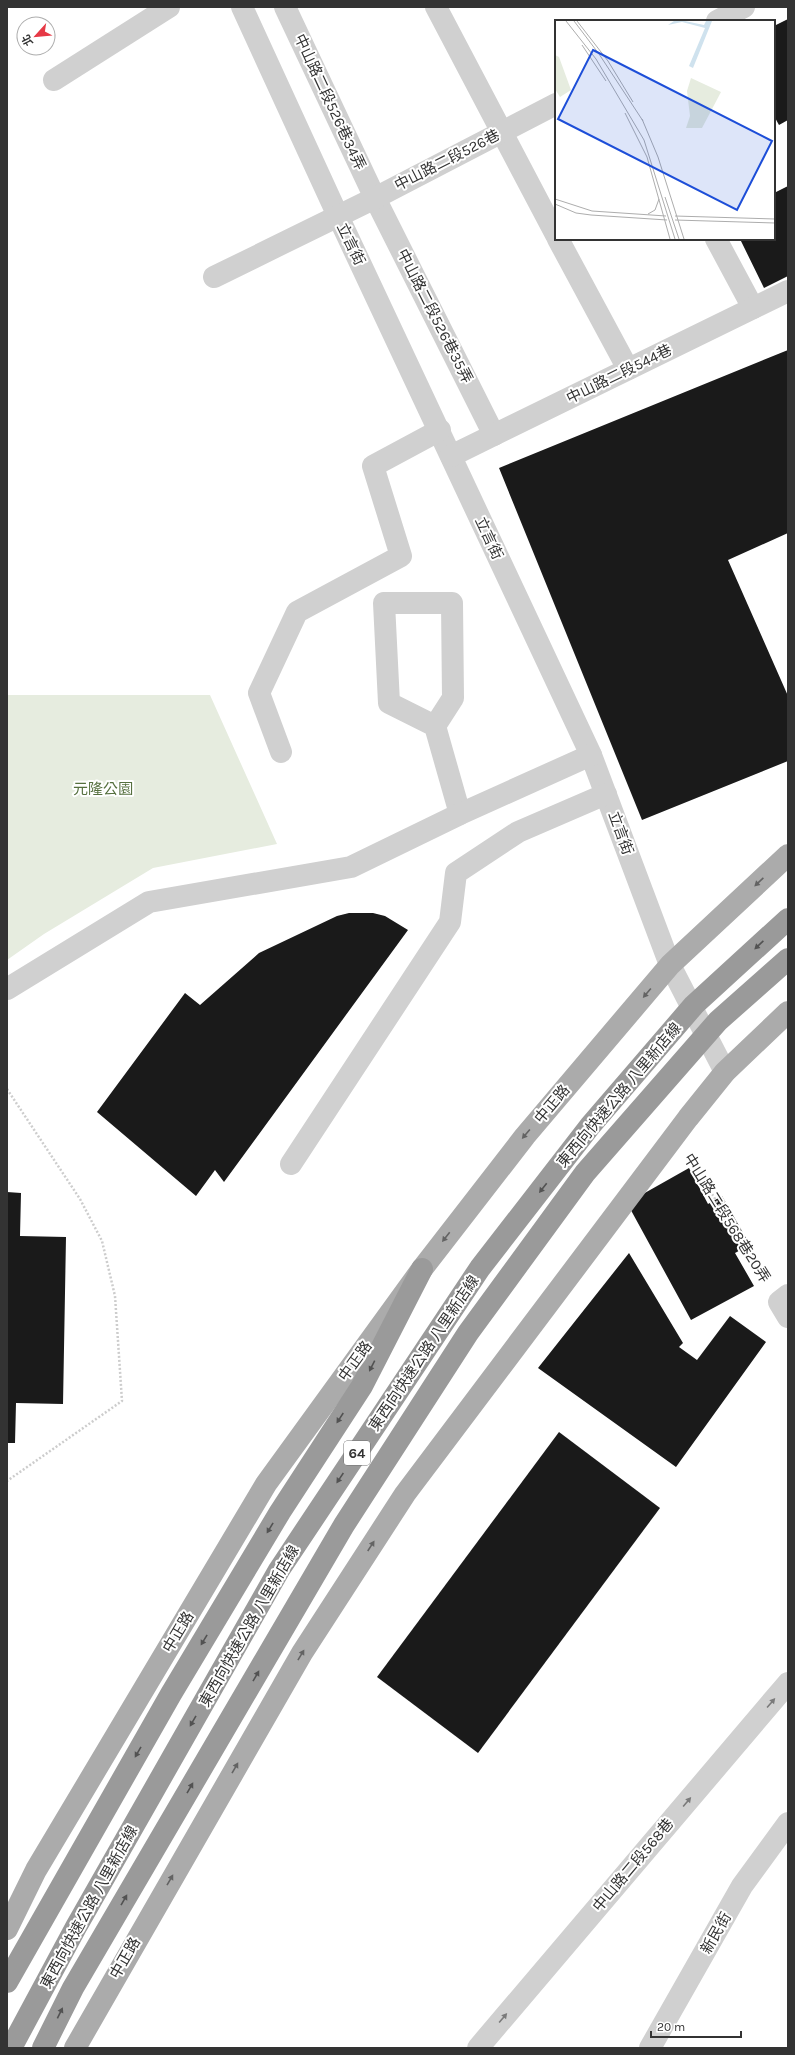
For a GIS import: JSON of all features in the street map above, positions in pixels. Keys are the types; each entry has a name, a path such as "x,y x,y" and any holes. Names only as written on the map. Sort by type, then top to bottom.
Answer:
{"highway":[{"name":"東西向快速公路 八里新店線","path":"11,2048 76,1927 279,1570 480,1268 590,1126 694,1005 788,919"},
{"name":"東西向快速公路 八里新店線","path":"43,2048 73,1988 344,1525 468,1333 585,1173 718,1021 788,959"},
{"path":"7,1982 187,1667 280,1512 362,1386 422,1269"}],"main road":[{"name":"中正路","path":"7,1930 36,1870 266,1484 422,1269 525,1136 670,965 788,855"},
{"name":"中正路","path":"75,2048 302,1653 405,1494 676,1134 725,1072 788,1012"}],"street":[{"path":"54,80 169,7"},
{"name":"中山路二段526巷34弄","path":"285,7 375,198"},
{"path":"436,7 555,233"},
{"path":"719,20 744,7"},
{"name":"立言街","path":"250,10 338,216 440,430 591,755 670,965 725,1072"},
{"name":"中山路二段526巷","path":"214,277 375,198 555,105"},
{"name":"中山路二段526巷35弄","path":"375,198 494,434"},
{"path":"559,240 628,369"},
{"path":"717,240 753,308"},
{"name":"中山路二段544巷","path":"451,456 788,291"},
{"path":"281,752 259,693 297,612 401,556 373,466 440,430"},
{"path":"435,726 453,698 452,603 384,603 389,703 435,726 460,814"},
{"path":"7,989 149,902 351,868 460,814 591,755"},
{"path":"291,1164 450,922 456,873 518,832 606,794"},
{"name":"中山路二段568巷","path":"478,2048 788,1683"},
{"name":"新民街","path":"650,2048 742,1886 788,1823"}],"path":[{"path":"7,1089 80,1199 102,1241 115,1296 122,1400 7,1481"},
{"name":"中山路二段568巷20弄","path":"676,1134 785,1305"}],"green space":[{"name":"元隆公園","path":"7,695 210,695 277,844 153,868 44,934 7,960"}],"building":[{"path":"788,19 788,120 779,125 775,118 775,26"},
{"path":"788,186 788,276 764,288 740,240 775,240 775,192"},
{"path":"788,350 788,533 728,560 788,696 788,761 642,820 499,468"},
{"path":"349,913 373,913 385,916 408,930 224,1182 215,1170 196,1196 97,1112 185,993 200,1005 259,953 337,916"},
{"path":"689,1168 708,1204 722,1196 750,1245 735,1253 754,1286 691,1320 627,1203"},
{"path":"7,1192 21,1193 20,1236 66,1237 63,1404 16,1403 15,1443 7,1443"},
{"path":"629,1253 683,1343 679,1347 697,1360 730,1316 766,1342 676,1467 538,1368"},
{"path":"559,1432 660,1508 478,1753 377,1677"}]}
